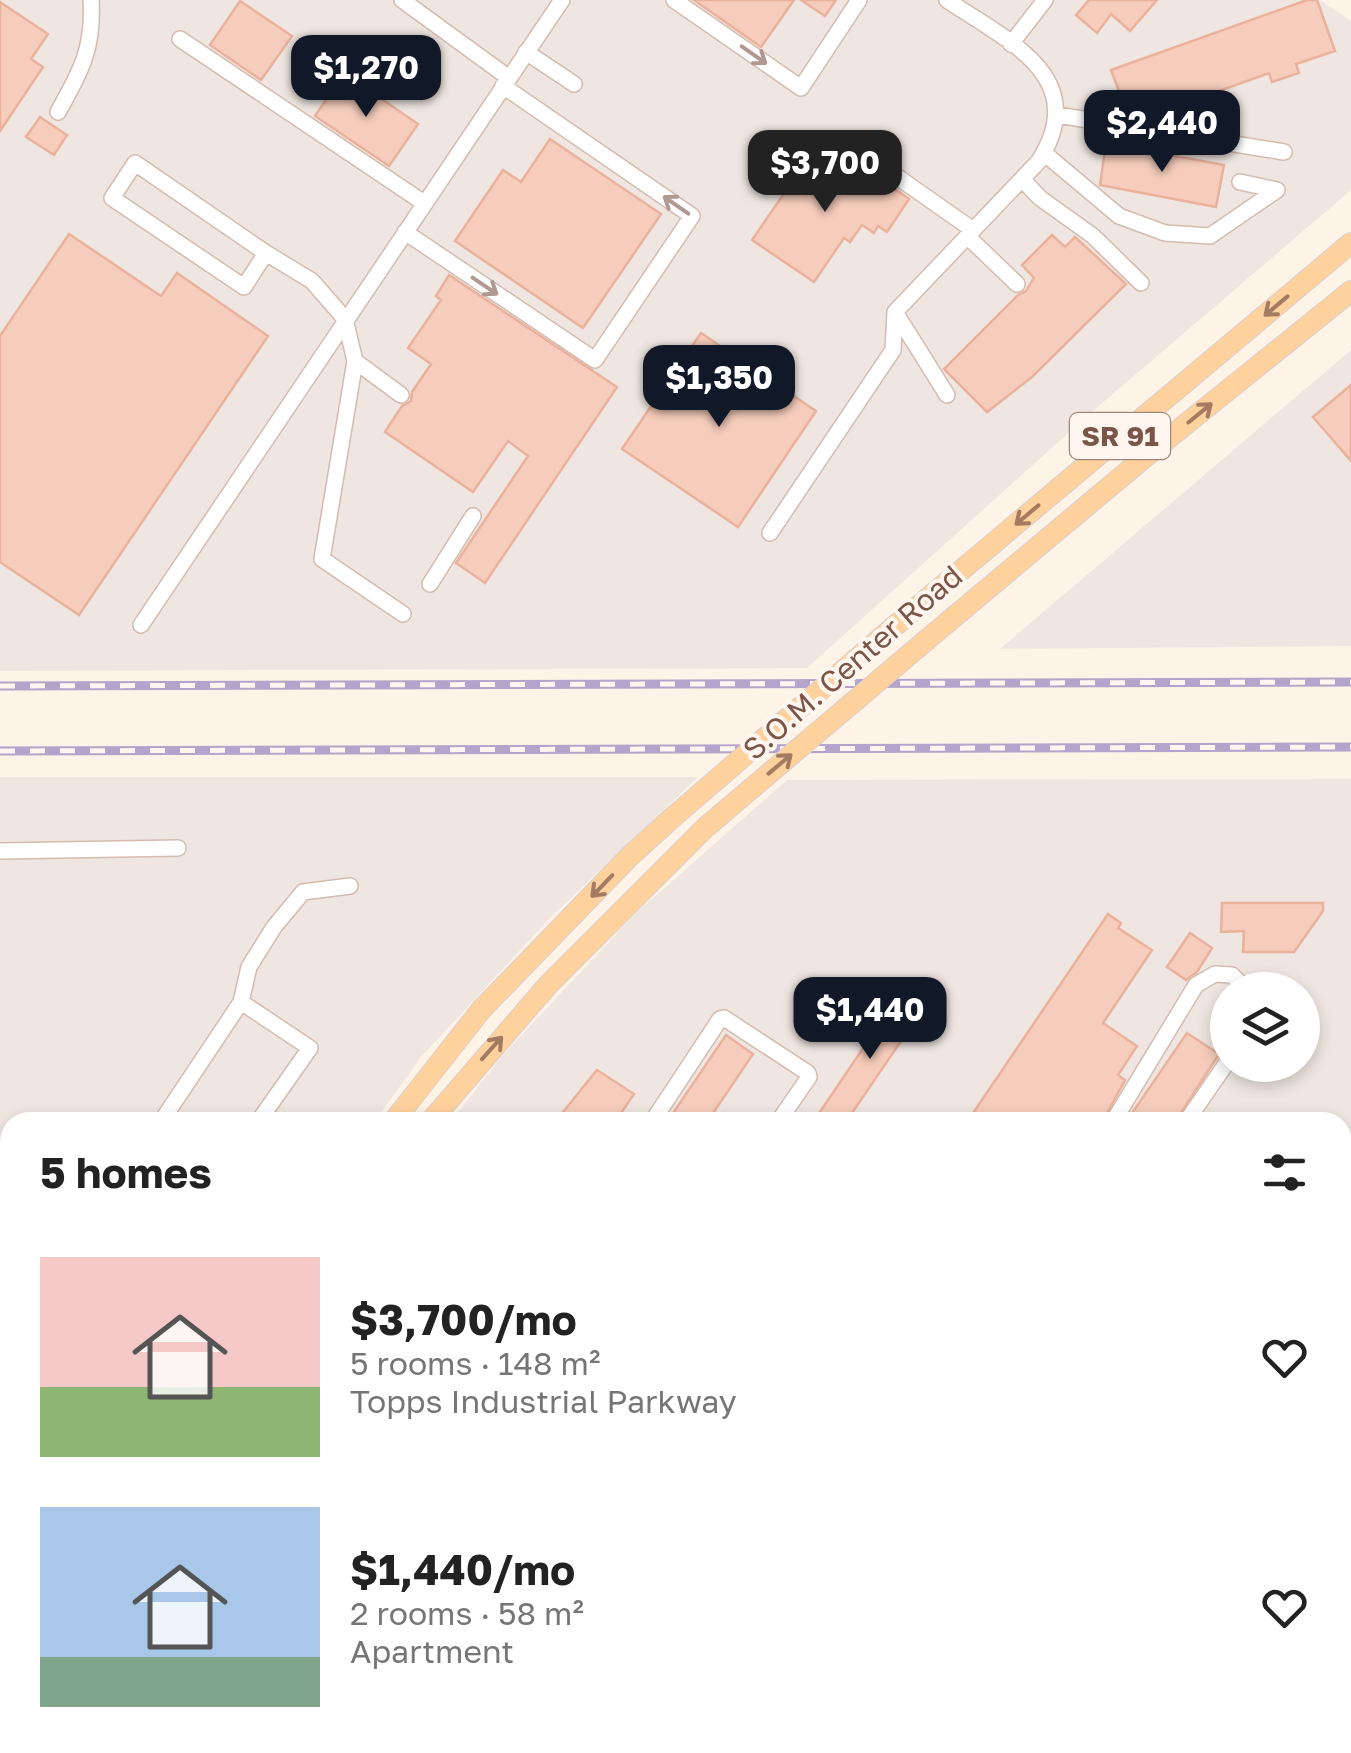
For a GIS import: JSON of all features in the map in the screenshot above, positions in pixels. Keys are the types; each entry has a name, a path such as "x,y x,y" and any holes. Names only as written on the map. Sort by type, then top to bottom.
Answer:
{"main road":[{"name":"S.O.M. Center Road","path":"402,1112 482,1010 630,856 890,630 1351,243"},
{"name":"S.O.M. Center Road","path":"439,1112 548,985 706,827 1145,456 1351,291"}],"street":[{"path":"58,112 83,68 93,32 92,0"},
{"path":"402,0 506,82 692,216 595,360 405,232"},
{"path":"141,625 562,0"},
{"path":"674,0 801,88 859,0"},
{"path":"770,532 893,350 895,312 1022,179 1052,140 1058,115 1054,93 1042,71 1012,44 947,0"},
{"path":"1012,44 1045,0"},
{"path":"180,38 424,203"},
{"path":"526,52 574,84"},
{"path":"1058,115 1284,152"},
{"path":"845,140 970,233 1018,284"},
{"path":"1044,153 1119,216 1164,233 1210,236 1277,190 1240,182"},
{"path":"266,253 244,287 112,198 135,162 312,281 345,319 355,361 322,559 403,614"},
{"path":"1022,179 1040,198 1093,236 1141,284"},
{"path":"895,312 948,395"},
{"path":"355,361 401,394"},
{"path":"430,584 473,516"},
{"path":"0,850 178,848"},
{"path":"168,1112 241,1002 249,967 274,927 303,892 350,886"},
{"path":"1119,1112 1196,986 1210,977"},
{"path":"241,1002 310,1048 265,1112"},
{"path":"659,1112 724,1018 808,1073 785,1112"},
{"path":"1193,1112 1214,1082"}],"shaded area":[{"path":"0,0 1320,0 1351,21 1351,190 1094,410 807,668 0,671"},
{"path":"1351,350 1351,646 1000,649"},
{"path":"0,777 698,777 551,917 422,1056 381,1112 0,1112"},
{"path":"1351,779 1351,1112 459,1112 501,1057 636,913 787,780"}],"building":[{"path":"694,0 794,0 761,47"},
{"path":"801,0 836,0 825,16"},
{"path":"1089,0 1157,0 1130,31 1111,14 1097,33 1076,15"},
{"path":"1307,0 1317,0 1335,51 1296,64 1299,73 1272,82 1269,73 1144,118 1137,117 1130,99 1123,102 1111,70"},
{"path":"240,1 292,36 261,80 210,45"},
{"path":"0,2 48,34 31,59 43,67 0,131"},
{"path":"344,73 418,124 389,166 315,116"},
{"path":"40,117 67,135 54,155 26,137"},
{"path":"550,139 661,214 583,328 455,241 503,170 521,182"},
{"path":"1106,143 1224,165 1216,207 1100,185"},
{"path":"814,150 876,193 884,181 909,199 887,232 878,226 874,233 862,225 850,242 844,238 814,282 752,240"},
{"path":"69,234 161,296 177,273 268,336 79,615 0,562 0,336"},
{"path":"1052,235 1065,247 1075,237 1126,284 1032,377 987,412 944,369 1026,291 1034,278 1022,265"},
{"path":"449,275 617,387 485,583 456,563 528,456 508,441 473,492 385,432 402,406 411,401 412,392 431,364 408,348 441,300 436,296"},
{"path":"701,333 816,411 738,527 622,449"},
{"path":"1351,385 1351,461 1313,417"},
{"path":"1222,903 1323,903 1323,911 1294,952 1243,952 1244,931 1221,932"},
{"path":"1108,914 1121,923 1118,928 1152,950 1103,1023 1137,1046 1118,1075 1125,1080 1107,1112 974,1112"},
{"path":"1190,933 1212,948 1197,972 1186,980 1167,967"},
{"path":"897,998 920,1013 853,1112 820,1112"},
{"path":"1187,1033 1210,1048 1210,1068 1181,1112 1133,1112"},
{"path":"726,1035 753,1054 714,1112 674,1112"},
{"path":"597,1070 634,1094 622,1112 563,1112"}],"railway":[{"path":"0,686 1351,682"},
{"path":"0,751 1351,747"}]}
